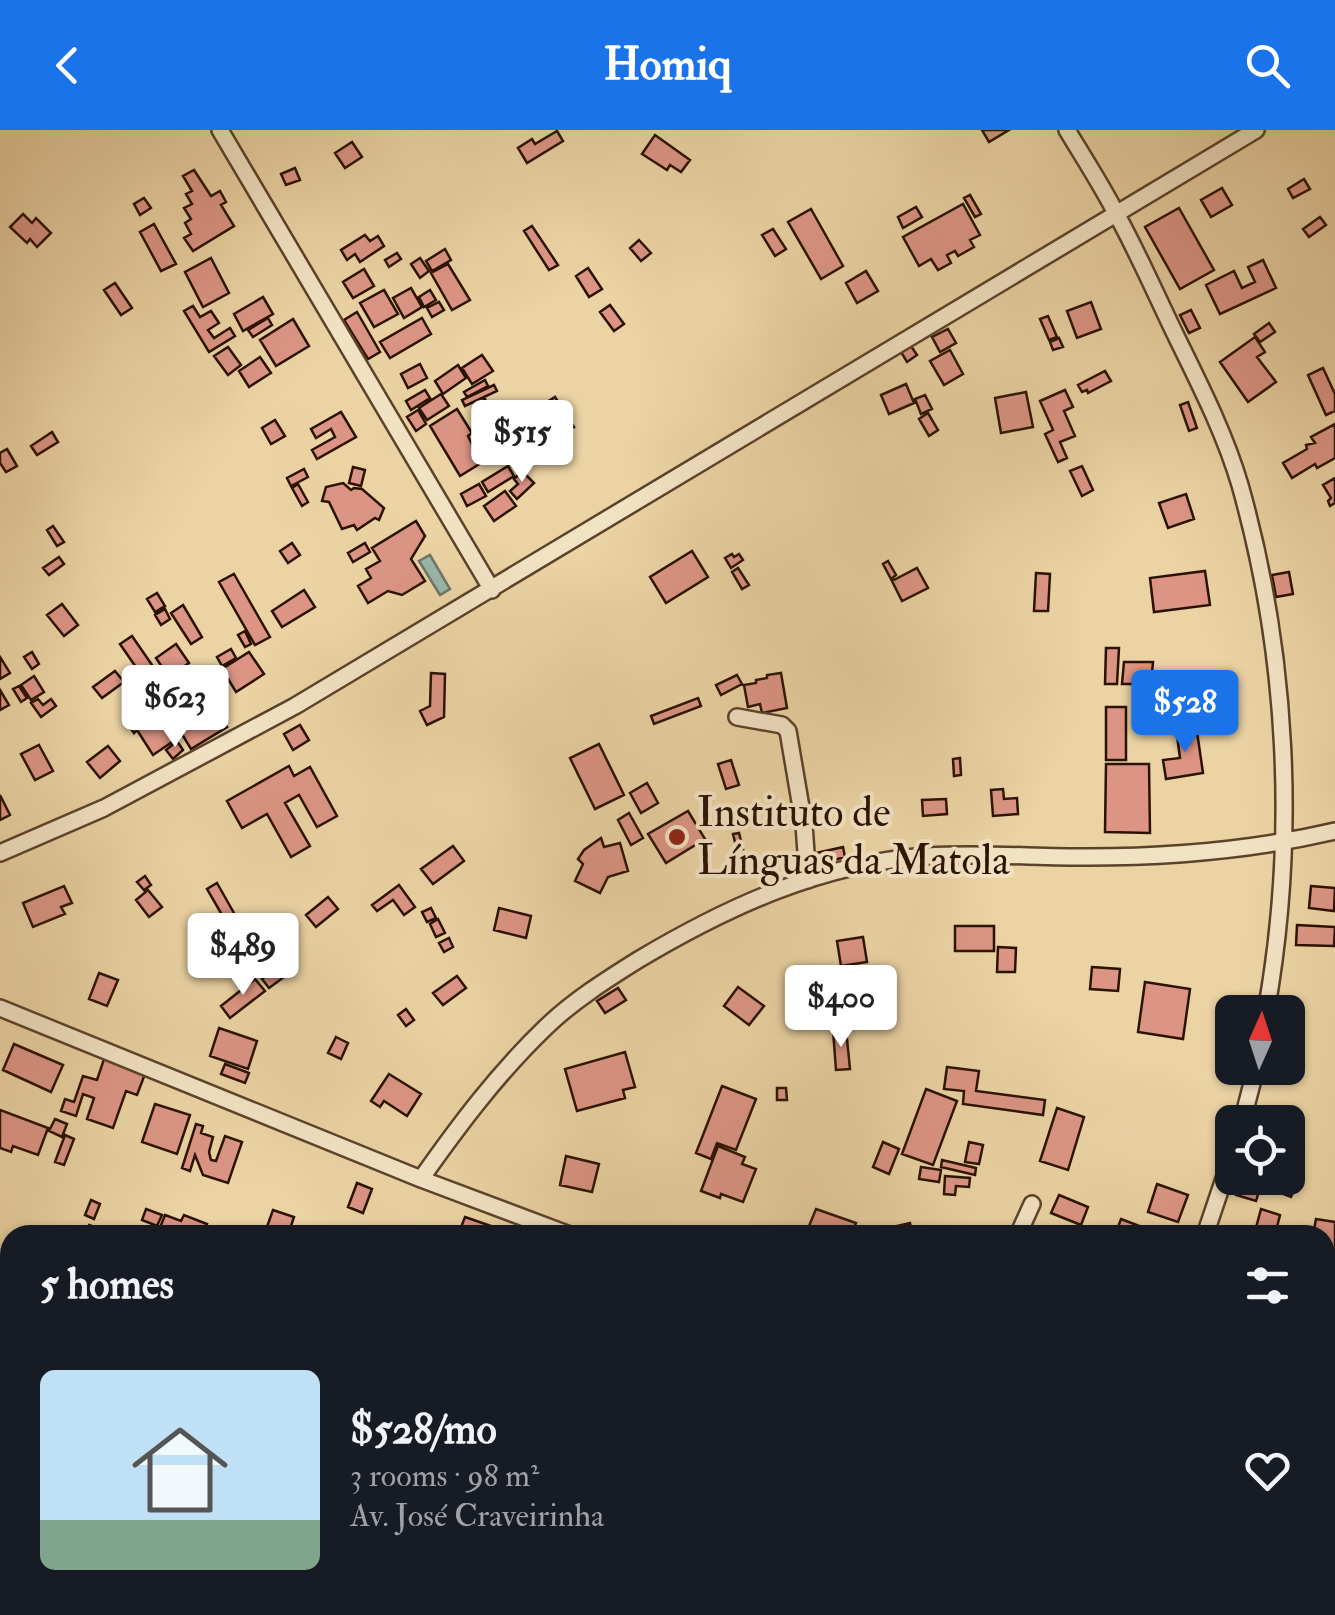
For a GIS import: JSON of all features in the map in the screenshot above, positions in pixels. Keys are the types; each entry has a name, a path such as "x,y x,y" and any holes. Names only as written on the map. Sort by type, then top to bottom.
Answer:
{"street":[{"path":"220,130 492,590"},
{"path":"1066,130 1117,213 1215,419 1239,483 1267,610 1278,681 1282,751 1284,843 1268,995"},
{"path":"0,853 104,808 312,696 1256,130"},
{"path":"737,717 782,725 788,731 804,825 808,880"},
{"path":"421,1179 480,1096 547,1025 604,981 688,930 772,891 850,867 924,856 1150,856 1284,843 1335,831"},
{"path":"0,1008 543,1225"},
{"path":"1208,1225 1218,1195"},
{"path":"1023,1225 1032,1204"}],"shaded area":[{"path":"430,555 450,589 440,595 419,561"}],"building":[{"path":"982,130 1009,130 989,142"},
{"path":"557,131 563,141 527,163 518,148 532,139 535,144"},
{"path":"655,135 690,160 681,172 670,165 667,170 642,154"},
{"path":"352,142 362,157 345,168 335,153"},
{"path":"295,168 300,180 286,185 281,174"},
{"path":"194,170 211,196 220,191 226,202 221,205 234,226 193,251 184,238 191,234 185,223 191,219 184,208 192,204 186,194 192,191 183,176"},
{"path":"1304,179 1310,189 1293,198 1288,189"},
{"path":"1222,188 1232,205 1211,217 1201,200"},
{"path":"970,195 981,214 975,217 964,198"},
{"path":"144,198 151,208 140,215 134,204"},
{"path":"963,204 980,235 970,240 974,247 958,256 955,251 947,255 951,263 938,270 931,259 919,266 903,237"},
{"path":"916,207 922,217 903,228 898,217"},
{"path":"1179,208 1214,270 1180,289 1145,227"},
{"path":"811,209 843,266 821,279 788,222"},
{"path":"23,214 32,223 36,218 51,233 37,247 10,227"},
{"path":"1320,217 1326,225 1309,237 1303,229"},
{"path":"154,224 176,264 161,271 140,232"},
{"path":"532,226 558,265 549,270 524,231"},
{"path":"773,229 786,249 775,256 762,235"},
{"path":"365,235 370,241 378,236 384,246 360,262 355,254 347,260 341,250"},
{"path":"639,240 651,253 641,261 630,248"},
{"path":"445,249 451,260 432,271 426,261"},
{"path":"397,253 401,259 389,267 385,260"},
{"path":"211,258 229,293 203,307 185,272"},
{"path":"420,258 429,271 420,278 411,264"},
{"path":"1263,260 1276,288 1220,314 1206,285 1234,271 1242,288 1255,282 1248,267"},
{"path":"448,264 470,300 452,310 431,273"},
{"path":"588,268 602,289 589,297 576,276"},
{"path":"364,269 374,286 353,298 343,282"},
{"path":"866,271 878,291 857,303 846,283"},
{"path":"115,283 132,308 121,315 104,290"},
{"path":"411,288 422,307 404,318 393,298"},
{"path":"384,290 398,314 374,327 360,303"},
{"path":"430,290 436,300 424,307 419,297"},
{"path":"263,297 273,314 243,331 234,314"},
{"path":"439,302 444,310 432,317 427,308"},
{"path":"1091,302 1101,329 1077,338 1067,311"},
{"path":"610,305 624,324 614,331 600,312"},
{"path":"193,306 200,317 211,311 219,323 208,330 214,338 230,328 235,336 209,352 184,311"},
{"path":"1191,310 1200,328 1189,333 1180,315"},
{"path":"357,312 380,352 368,359 344,320"},
{"path":"1048,316 1057,337 1049,340 1040,319"},
{"path":"268,318 272,325 253,337 248,330"},
{"path":"422,318 431,334 390,358 380,342"},
{"path":"293,319 309,346 276,366 260,340"},
{"path":"1269,323 1275,332 1260,342 1254,334"},
{"path":"948,329 956,343 940,352 932,337"},
{"path":"1255,337 1265,352 1257,357 1276,382 1248,402 1220,362"},
{"path":"1059,338 1063,347 1053,350 1050,342"},
{"path":"911,346 917,355 907,362 901,352"},
{"path":"228,347 241,365 228,375 214,356"},
{"path":"950,350 963,374 944,385 930,361"},
{"path":"482,355 493,371 472,384 462,368"},
{"path":"260,357 271,373 249,387 239,371"},
{"path":"420,364 427,378 408,388 401,374"},
{"path":"458,365 466,378 443,394 435,381"},
{"path":"1323,368 1335,394 1335,411 1326,415 1308,375"},
{"path":"1105,371 1111,381 1088,393 1082,392 1078,385"},
{"path":"485,380 488,386 467,397 464,392"},
{"path":"906,384 914,403 889,414 881,395"},
{"path":"494,385 497,391 465,406 462,400"},
{"path":"425,390 430,398 411,410 406,401"},
{"path":"1065,390 1073,407 1064,411 1075,436 1060,442 1067,458 1058,462 1045,434 1053,430 1040,401"},
{"path":"1026,392 1033,427 1001,433 995,398"},
{"path":"441,394 449,406 427,420 419,408"},
{"path":"925,395 932,409 921,414 915,399"},
{"path":"555,397 574,427 560,436 572,453 563,459 533,411"},
{"path":"485,399 497,420 487,426 475,406"},
{"path":"1188,402 1197,428 1189,431 1180,405"},
{"path":"457,409 472,433 468,436 481,463 460,476 430,426"},
{"path":"418,410 426,424 416,431 407,417"},
{"path":"341,412 356,437 317,459 312,450 335,437 331,429 316,438 311,429"},
{"path":"928,413 938,430 929,436 919,419"},
{"path":"275,420 285,436 271,444 262,428"},
{"path":"1335,424 1335,458 1292,478 1283,463 1307,449 1306,445 1315,443 1311,437"},
{"path":"52,432 58,442 37,455 31,446"},
{"path":"7,449 17,466 6,472 0,463 0,453"},
{"path":"508,466 514,476 488,492 482,482"},
{"path":"1082,466 1093,490 1082,496 1070,471"},
{"path":"353,467 365,470 361,486 349,483"},
{"path":"304,469 308,477 291,486 287,478"},
{"path":"522,471 534,483 517,499 510,491 518,484 514,479"},
{"path":"1335,478 1335,503 1330,506 1331,498 1323,485"},
{"path":"343,483 351,490 362,489 384,508 379,520 375,518 357,530 354,525 342,529 329,502 322,501 326,487"},
{"path":"298,484 308,502 302,506 292,488"},
{"path":"479,484 486,496 467,506 461,494"},
{"path":"505,491 516,506 494,521 484,506"},
{"path":"1186,494 1194,519 1168,528 1159,503"},
{"path":"416,521 425,536 411,559 425,581 402,595 388,591 368,603 358,586 371,578 366,569 380,561 372,548"},
{"path":"53,526 64,542 57,546 47,530"},
{"path":"292,543 300,555 288,563 280,551"},
{"path":"365,543 370,552 353,562 348,553"},
{"path":"692,551 708,577 666,603 650,577"},
{"path":"739,554 743,560 731,568 725,558"},
{"path":"59,557 64,564 49,575 43,568"},
{"path":"888,561 896,575 891,579 883,564"},
{"path":"738,568 749,585 742,589 732,572"},
{"path":"917,568 928,588 902,601 892,581"},
{"path":"1205,571 1210,605 1154,612 1150,578"},
{"path":"1289,572 1293,594 1276,597 1272,575"},
{"path":"1036,573 1050,574 1048,611 1034,611"},
{"path":"234,574 270,637 255,645 219,582"},
{"path":"304,590 315,607 282,627 272,611"},
{"path":"157,593 165,606 155,612 147,599"},
{"path":"62,604 78,625 64,636 47,615"},
{"path":"183,605 202,637 191,644 171,613"},
{"path":"165,609 170,619 161,625 155,615"},
{"path":"245,631 251,644 245,647 238,635"},
{"path":"132,636 152,665 140,673 120,644"},
{"path":"176,644 189,663 169,677 156,658"},
{"path":"1106,648 1119,648 1117,684 1105,684"},
{"path":"231,649 236,658 222,666 217,657"},
{"path":"32,652 39,664 32,669 24,657"},
{"path":"249,652 264,674 236,692 222,669"},
{"path":"0,657 10,673 0,679"},
{"path":"1124,662 1153,662 1151,684 1122,684"},
{"path":"115,671 124,682 102,698 93,687"},
{"path":"431,673 445,674 444,717 427,725 420,711 430,706"},
{"path":"781,673 787,708 762,713 760,704 748,707 744,685"},
{"path":"737,675 742,684 721,695 716,685"},
{"path":"34,676 44,692 31,700 21,685"},
{"path":"19,686 27,698 21,702 13,689"},
{"path":"0,690 9,705 0,710"},
{"path":"698,698 701,706 654,724 651,716"},
{"path":"38,699 43,705 51,699 56,706 41,717 31,703"},
{"path":"151,703 175,740 153,755 137,730 134,733 125,720"},
{"path":"1106,707 1126,707 1126,760 1106,760"},
{"path":"216,710 227,727 191,749 180,731"},
{"path":"300,725 309,740 293,750 284,734"},
{"path":"1196,725 1203,773 1166,779 1163,760 1180,758 1176,728"},
{"path":"177,741 183,750 173,759 166,750"},
{"path":"599,744 624,795 595,809 570,758"},
{"path":"39,745 53,771 35,780 21,754"},
{"path":"108,746 120,761 100,778 87,762"},
{"path":"960,758 961,775 954,776 953,759"},
{"path":"731,760 739,785 726,789 718,764"},
{"path":"1106,764 1149,764 1150,833 1105,832"},
{"path":"289,766 294,776 310,767 337,816 317,827 299,795 285,803 310,846 291,857 267,814 242,828 227,801"},
{"path":"647,783 658,803 641,813 630,793"},
{"path":"1003,789 1004,799 1017,798 1018,814 993,816 991,790"},
{"path":"0,795 10,815 0,820"},
{"path":"946,799 947,814 923,816 922,800"},
{"name":"Instituto de Línguas da Matola","path":"688,811 705,839 666,863 648,834"},
{"path":"629,813 643,838 631,845 618,820"},
{"path":"739,833 743,849 737,850 733,834"},
{"path":"601,838 604,847 620,843 628,871 608,877 600,893 575,881 583,864 578,859"},
{"path":"453,846 464,861 433,884 421,869"},
{"path":"843,847 845,857 815,865 812,854"},
{"path":"145,876 151,885 144,890 137,882"},
{"path":"217,883 243,929 233,934 207,889"},
{"path":"399,885 415,907 404,915 393,900 377,911 372,905"},
{"path":"64,886 72,903 61,907 65,914 33,927 23,903"},
{"path":"1311,886 1335,888 1334,911 1309,908"},
{"path":"148,890 162,907 149,917 136,900"},
{"path":"328,897 338,909 316,927 306,915"},
{"path":"431,908 436,918 427,922 422,912"},
{"path":"499,908 531,916 526,938 494,930"},
{"path":"438,919 445,933 436,937 430,924"},
{"path":"1297,925 1335,927 1334,946 1296,945"},
{"path":"955,926 994,926 994,951 955,951"},
{"path":"863,937 867,962 841,966 837,941"},
{"path":"449,938 453,947 444,952 439,943"},
{"path":"998,947 1016,948 1015,972 997,972"},
{"path":"280,964 288,974 269,988 262,979"},
{"path":"1092,967 1120,969 1118,991 1090,989"},
{"path":"99,973 118,980 107,1006 89,999"},
{"path":"457,976 466,988 443,1005 433,993"},
{"path":"839,977 842,1001 829,1003 826,979"},
{"path":"255,979 265,991 230,1018 221,1006"},
{"path":"1145,982 1190,989 1183,1039 1138,1032"},
{"path":"738,987 764,1006 749,1025 724,1006"},
{"path":"618,988 626,1000 605,1013 597,1001"},
{"path":"406,1009 414,1020 406,1026 398,1015"},
{"path":"219,1028 257,1041 248,1069 210,1056"},
{"path":"846,1029 850,1069 836,1070 833,1030"},
{"path":"336,1037 348,1043 341,1059 328,1053"},
{"path":"14,1044 63,1065 51,1092 3,1070"},
{"path":"625,1052 635,1087 623,1090 625,1098 577,1111 565,1069"},
{"path":"104,1059 145,1074 137,1095 126,1091 113,1128 87,1119 94,1098 83,1094 76,1116 61,1111 65,1099 74,1102 83,1076 97,1080"},
{"path":"225,1064 249,1073 245,1083 221,1074"},
{"path":"947,1067 979,1071 976,1091 1045,1100 1043,1115 963,1104 964,1091 944,1089"},
{"path":"389,1074 421,1094 407,1116 384,1101 380,1107 371,1101"},
{"path":"722,1086 756,1099 736,1150 717,1143 711,1159 696,1153"},
{"path":"777,1088 786,1088 787,1100 777,1100"},
{"path":"926,1089 957,1101 933,1165 902,1154"},
{"path":"155,1104 190,1115 177,1154 142,1142"},
{"path":"1057,1108 1084,1117 1068,1170 1040,1161"},
{"path":"0,1110 48,1128 38,1155 13,1146 11,1152 0,1148"},
{"path":"55,1119 67,1124 62,1137 49,1131"},
{"path":"196,1124 203,1126 201,1133 213,1137 211,1160 216,1161 225,1136 242,1142 228,1183 203,1175 195,1155 190,1171 182,1168"},
{"path":"65,1135 74,1139 64,1165 55,1162"},
{"path":"883,1142 899,1149 889,1174 873,1167"},
{"path":"969,1142 983,1145 979,1164 965,1162"},
{"path":"718,1146 745,1157 742,1164 756,1169 743,1202 701,1191"},
{"path":"566,1156 599,1164 592,1192 560,1185"},
{"path":"942,1160 976,1168 975,1175 941,1167"},
{"path":"921,1167 941,1170 939,1182 919,1179"},
{"path":"945,1176 970,1178 969,1187 956,1186 955,1195 944,1194"},
{"path":"357,1183 372,1189 363,1213 348,1207"},
{"path":"1157,1184 1188,1195 1178,1222 1148,1212"},
{"path":"1059,1195 1088,1207 1081,1225 1051,1213"},
{"path":"1236,1195 1258,1195 1256,1201"},
{"path":"91,1200 100,1204 94,1219 85,1215"},
{"path":"146,1209 162,1215 157,1225 142,1220"},
{"path":"816,1209 856,1223 855,1225 809,1225"},
{"path":"1261,1209 1280,1215 1278,1225 1257,1225"},
{"path":"273,1210 294,1217 291,1225 268,1225"},
{"path":"165,1215 181,1221 184,1215 207,1224 207,1225 161,1225"},
{"path":"465,1217 488,1225 462,1225"},
{"path":"1316,1219 1335,1222 1335,1225 1315,1225"}],"place":[{"name":"Instituto de Línguas da Matola","path":"677,837"}]}
